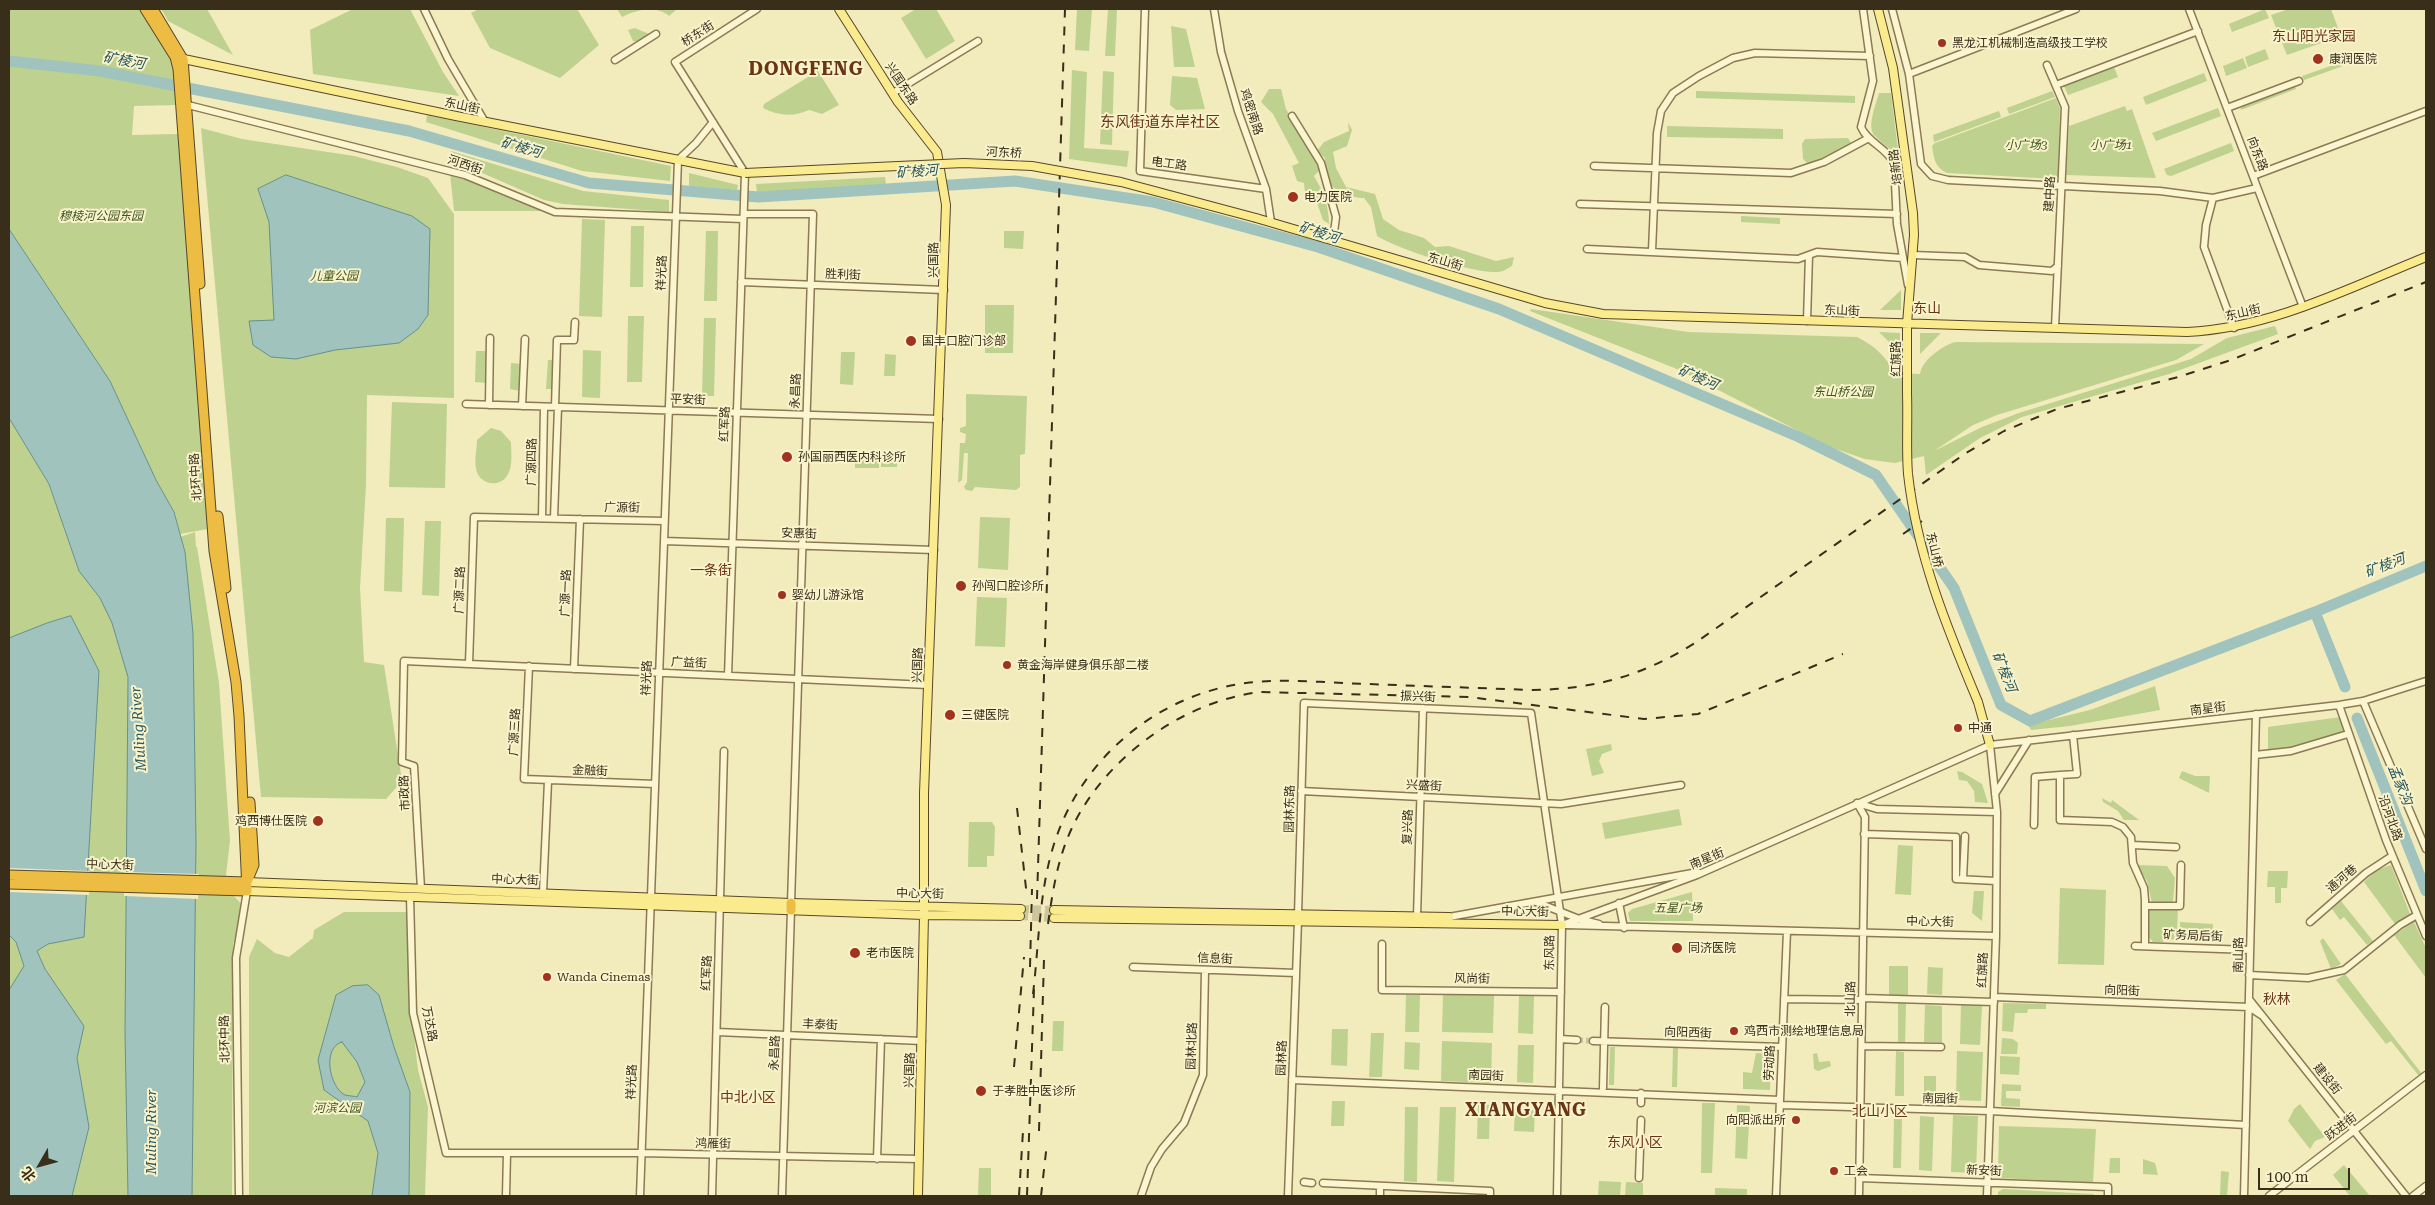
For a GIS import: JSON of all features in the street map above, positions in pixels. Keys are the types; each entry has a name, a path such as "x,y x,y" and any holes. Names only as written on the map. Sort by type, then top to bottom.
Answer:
{"highway":[{"path":"145,9 179,58"},
{"path":"153,9 179,58"},
{"name":"北环中路","path":"179,58 182,70 214,551 236,682 239,716 247,882 243,892"},
{"name":"中心大街","path":"9,874 247,882"},
{"name":"中心大街","path":"9,884 243,892"}],"main road":[{"name":"兴国东路","path":"839,9 893,93 937,152 941,171"},
{"name":"培新路","path":"1878,9 1894,68 1913,222 1907,324"},
{"name":"东山街","path":"179,58 678,160 745,176"},
{"name":"河东桥","path":"745,176 964,163 1032,166 1121,182 1256,218"},
{"name":"兴国路","path":"918,1196 924,911 924,793 946,205 941,171"},
{"name":"东山街","path":"1256,218 1545,303 1578,310 1603,314 1807,321 2187,332 2234,328 2303,307 2426,256"},
{"name":"红旗路","path":"1907,324 1908,394"},
{"name":"东山桥","path":"1908,394 1908,473 1920,544 1948,629 1978,702 1990,745"},
{"name":"中心大街","path":"247,882 543,893 650,902"},
{"name":"中心大街","path":"243,892 1021,912"},
{"name":"中心大街","path":"1054,914 1562,925"},
{"name":"中心大街","path":"1298,918 1449,917"}],"street":[{"path":"424,9 448,59 485,122"},
{"name":"桥东街","path":"713,122 675,62 757,9"},
{"name":"电工路","path":"1145,9 1140,171 1266,189"},
{"name":"鸡密南路","path":"1214,9 1223,60 1238,111 1266,189 1271,222"},
{"path":"1863,9 1873,81 1861,127 1867,139 1891,157 1894,163 1897,214 1909,293"},
{"path":"1892,9 1909,74 1921,164 1932,176 1948,180 2160,191 2213,198 2258,188"},
{"path":"1909,74 2076,9"},
{"name":"向东路","path":"2190,9 2303,307"},
{"path":"2056,85 2198,31"},
{"path":"615,60 656,34"},
{"path":"893,93 978,41"},
{"path":"1652,251 1657,132 1661,111 1673,93 1699,76 1733,58 1761,52 1870,56"},
{"name":"建中路","path":"2047,65 2064,107 2062,186 2054,328"},
{"path":"2227,108 2299,81"},
{"name":"河西街","path":"184,104 464,175 555,212 676,217 744,217"},
{"path":"2253,176 2426,111"},
{"path":"1292,116 1321,163 1336,216 1333,240"},
{"path":"678,160 696,143 713,122 745,176"},
{"path":"1594,166 1791,173 1824,162 1867,139"},
{"name":"祥光路","path":"640,1196 678,160"},
{"name":"红军路","path":"728,676 745,176"},
{"path":"2213,198 2206,225 2204,246 2234,328"},
{"path":"1580,204 1897,214"},
{"name":"永昌路","path":"744,217 813,214 782,1196"},
{"path":"1587,249 1798,259 1817,252 1903,258"},
{"path":"1807,321 1808,255"},
{"path":"1912,255 1965,257 1979,264 2052,271 2058,266"},
{"name":"胜利街","path":"741,282 944,290"},
{"name":"广源四路","path":"554,518 557,340 574,340 575,322"},
{"path":"488,405 490,338"},
{"path":"522,406 525,339"},
{"name":"平安街","path":"466,404 939,419"},
{"name":"广源四路","path":"542,518 544,407"},
{"name":"广源街","path":"474,517 664,520"},
{"name":"广源二路","path":"469,664 474,517"},
{"name":"广源一路","path":"574,668 580,519"},
{"name":"安惠街","path":"664,541 934,550"},
{"name":"市政路","path":"419,661 404,661 402,762 414,766 421,889"},
{"name":"广益街","path":"419,661 928,685"},
{"name":"广源三路","path":"524,779 529,666"},
{"name":"南星街","path":"1562,925 1712,869 1990,745 2339,705 2363,701 2426,681"},
{"path":"2363,701 2426,849"},
{"name":"振兴街","path":"1304,703 1531,713"},
{"name":"园林东路","path":"1298,918 1304,703"},
{"name":"沿河北路","path":"2339,705 2392,856 2426,936"},
{"name":"复兴路","path":"1417,917 1423,708"},
{"name":"东风路","path":"1531,713 1562,925 1557,1196"},
{"name":"南山路","path":"2244,1196 2256,714"},
{"path":"2255,755 2291,751 2348,734"},
{"path":"2034,825 2035,777 2078,774 2074,735"},
{"path":"1995,794 2029,740"},
{"name":"红旗路","path":"1987,1196 1996,936 1997,812 1990,745"},
{"name":"红军路","path":"712,1196 724,751"},
{"path":"2060,775 2060,820 2112,822 2123,827 2132,838 2134,845 2133,863 2144,888 2145,946"},
{"name":"金融街","path":"524,779 655,784"},
{"path":"543,893 548,781"},
{"name":"兴盛街","path":"1302,790 1561,804 1681,785"},
{"path":"1857,803 1876,809 1997,812"},
{"name":"北山路","path":"1857,803 1865,817 1859,1196"},
{"path":"1864,834 1956,838 1956,879 1996,881"},
{"path":"1963,879 1965,836"},
{"path":"2134,845 2176,847"},
{"name":"通河巷","path":"2310,922 2366,873 2392,856"},
{"path":"2145,906 2180,906 2181,865"},
{"path":"1449,917 1712,869"},
{"name":"北环中路","path":"239,1196 236,958 243,892"},
{"name":"万达路","path":"410,896 414,1013 446,1153"},
{"path":"1535,902 1579,919 1615,927"},
{"path":"1620,903 1624,928"},
{"path":"2249,975 2308,978 2344,970 2400,925 2417,914"},
{"name":"园林路","path":"1288,1196 1298,918"},
{"name":"中心大街","path":"1562,925 1996,936"},
{"name":"劳动路","path":"1776,1196 1787,931"},
{"name":"风尚街","path":"1382,944 1382,990 1561,992"},
{"name":"矿务局后街","path":"2136,946 2250,950"},
{"name":"信息街","path":"1134,967 1296,973"},
{"name":"园林北路","path":"1141,1196 1151,1168 1162,1149 1184,1123 1203,1075 1205,970"},
{"name":"向阳街","path":"1784,999 1994,999 2248,1007"},
{"name":"建设街","path":"2249,999 2406,1196"},
{"path":"1604,1088 1605,1007"},
{"path":"2248,1007 2261,1015"},
{"name":"丰泰街","path":"717,1032 922,1041"},
{"path":"877,1159 881,1039"},
{"path":"1560,1039 1577,1040"},
{"name":"向阳西街","path":"1594,1041 1782,1047"},
{"path":"1862,1046 1941,1047"},
{"name":"跃进街","path":"2269,1196 2426,1075"},
{"name":"南园街","path":"1292,1080 1679,1094 1860,1108 1990,1111 2246,1125"},
{"path":"1641,1093 1641,1103"},
{"path":"1639,1178 1641,1120"},
{"name":"鸿雁街","path":"446,1153 713,1155 919,1160"},
{"path":"506,1196 507,1153"},
{"name":"新安街","path":"1859,1178 2108,1187 2108,1196"},
{"path":"1304,1182 1312,1183"},
{"path":"1323,1183 1490,1191 1490,1196"},
{"path":"1380,1186 1380,1196"},
{"path":"2413,1196 2426,1186"}],"green space":[{"name":"穆棱河公园东园","path":"9,9 142,9 173,59 178,105 134,106 132,135 178,134 181,137 207,529 180,534 174,512 155,478 110,381 9,229"},
{"path":"161,9 207,9 233,55 168,21"},
{"path":"353,9 410,9 443,72 459,96 313,74 310,30"},
{"path":"479,9 577,9 599,45 560,78 490,48 471,13"},
{"path":"617,9 677,9 669,16 658,11 646,10 633,12 622,17"},
{"path":"916,9 936,9 955,41 926,59 901,18"},
{"path":"1077,9 1092,9 1089,51 1075,50"},
{"path":"1108,9 1117,9 1115,56 1105,56"},
{"path":"2265,9 2269,18 2232,32 2229,24"},
{"path":"2289,9 2331,9 2341,36 2287,55 2271,15"},
{"path":"1171,26 1186,29 1195,67 1174,67"},
{"path":"635,28 649,34 639,42 633,41 628,30"},
{"path":"2265,49 2269,59 2248,67 2245,57"},
{"path":"2243,58 2247,68 2226,76 2223,66"},
{"path":"2342,62 2343,66 2304,80 2302,76"},
{"path":"2114,67 2118,77 2068,95 2064,86"},
{"path":"1072,70 1087,72 1084,148 1129,151 1127,167 1069,159"},
{"path":"818,71 839,105 822,114 809,110 786,115 763,108 764,104"},
{"path":"1103,71 1114,72 1112,145 1100,144"},
{"path":"2204,73 2207,81 2146,105 2143,97"},
{"path":"1172,76 1197,78 1205,109 1176,110 1170,105"},
{"path":"2294,85 2296,89 2241,110 2240,105"},
{"path":"1269,89 1281,89 1286,109 1315,158 1319,171 1314,176 1325,199 1329,224 1323,220 1316,200 1305,193 1304,183 1297,181 1292,166 1299,163 1273,114 1261,102"},
{"path":"1696,91 1855,96 1855,103 1696,98"},
{"path":"2052,91 2055,97 2009,114 2007,108"},
{"path":"1879,93 1891,93 1899,158 1872,132 1872,116"},
{"name":"小广场3","path":"2056,98 2060,108 2058,177 2055,179 1947,173 1936,162 1932,146 1935,143"},
{"name":"小广场1","path":"2125,106 2127,111 2132,109 2156,178 2066,175 2069,126"},
{"path":"2218,108 2221,116 2156,141 2152,133"},
{"path":"1999,111 2001,117 1934,142 1933,135"},
{"path":"427,115 671,166 670,181 582,171 426,122"},
{"path":"1348,122 1352,130 1347,146 1333,152 1336,168 1346,187 1375,194 1383,219 1399,230 1424,238 1435,247 1449,246 1496,261 1514,257 1512,266 1498,272 1472,269 1418,254 1377,236 1371,207 1364,198 1347,195 1334,188 1327,176 1325,158 1317,151 1324,142 1349,131"},
{"path":"1667,126 1783,129 1783,139 1667,137"},
{"name":"儿童公园","path":"201,128 242,139 354,156 397,167 428,178 454,214 454,398 367,395 366,485 360,588 364,662 384,665 402,781 386,799 261,797"},
{"path":"1848,138 1851,143 1849,146 1808,164 1803,159 1802,144 1805,139"},
{"path":"2231,143 2234,151 2171,176 2167,175 2164,169"},
{"path":"451,151 583,191 669,200 669,212 563,204 544,200 448,158"},
{"path":"450,173 466,177 545,211 454,211"},
{"path":"689,173 738,185 737,190 689,186"},
{"path":"885,177 886,184 757,193 756,184"},
{"path":"1741,216 1780,218 1780,224 1741,222"},
{"path":"582,219 605,220 602,317 579,316"},
{"path":"631,226 644,226 643,287 630,287"},
{"path":"706,231 718,231 717,301 704,301"},
{"path":"1004,231 1024,231 1023,249 1004,248"},
{"path":"1901,290 1901,310 1880,310"},
{"path":"985,305 1014,305 1013,353 985,353"},
{"name":"东山桥公园","path":"1531,309 1688,332 1857,337 1879,352 1895,373 1920,374 1924,364 1933,354 1955,342 2204,344 2176,360 1997,415 1973,425 1934,451 1982,427 2019,413 2191,359 2227,338 2275,326 2278,334 2169,374 2022,417 1980,438 1926,475 1924,456 1895,463 1865,459 1830,447 1677,369 1530,311"},
{"path":"628,316 644,316 642,382 627,382"},
{"path":"704,318 716,318 714,396 702,396"},
{"path":"1879,332 1900,333 1900,353"},
{"path":"1920,333 1941,333 1920,354"},
{"path":"583,350 601,351 600,398 582,397"},
{"path":"476,351 487,351 487,383 475,382"},
{"path":"841,352 855,352 853,385 840,384"},
{"path":"885,354 896,355 895,376 884,376"},
{"path":"548,360 554,360 552,389 546,389"},
{"path":"511,363 521,364 520,391 510,389"},
{"path":"966,394 1027,396 1025,454 1020,455 1020,487 1016,490 975,487 972,491 966,490 964,487 967,482 968,453 964,453 962,480 958,483 960,443 965,443 966,434 960,432 960,428 966,426"},
{"path":"392,402 447,404 445,488 389,487"},
{"path":"9,418 49,484 79,571 195,532 219,683 230,841 226,875 233,895 245,908 233,944 232,1196 9,1196"},
{"path":"491,428 501,431 511,442 510,471 505,479 495,483 490,483 481,478 475,465 477,440"},
{"path":"855,454 879,455 879,468 855,468"},
{"path":"881,455 897,455 897,467 881,467"},
{"path":"980,517 1010,518 1008,570 978,568"},
{"path":"386,518 404,518 402,592 384,591"},
{"path":"425,521 441,521 439,596 422,595"},
{"path":"977,597 1007,598 1005,647 975,646"},
{"path":"2155,686 2160,710 2070,726 2031,730 2028,725 2090,710"},
{"path":"2341,717 2346,733 2291,749 2268,753 2268,727"},
{"path":"1611,744 1612,750 1602,754 1599,761 1604,773 1592,776 1586,749"},
{"path":"1957,771 1982,784 1988,803 1975,802 1974,791 1967,781 1959,780"},
{"path":"2182,771 2195,776 2210,776 2209,793 2179,778"},
{"path":"2102,798 2111,803 2112,800 2139,820 2124,820 2118,811 2103,802"},
{"path":"1679,809 1682,825 1605,839 1602,823"},
{"path":"969,822 992,822 995,827 994,856 987,856 987,867 968,867"},
{"path":"1898,845 1913,846 1911,895 1895,894"},
{"path":"2136,865 2167,866 2175,878 2173,901 2169,903 2152,903 2147,881"},
{"path":"2391,865 2410,914 2395,924 2364,882 2376,870"},
{"path":"2268,871 2288,871 2287,888 2281,888 2281,903 2275,903 2275,887 2267,887"},
{"path":"2060,888 2106,890 2104,965 2058,964"},
{"path":"1974,891 1984,891 1982,921 1972,913"},
{"name":"五星广场","path":"1692,892 1693,921 1630,921 1628,913 1632,909"},
{"path":"2341,901 2373,941 2367,945 2344,917 2340,920 2332,909"},
{"path":"2152,909 2178,909 2177,931 2180,931 2180,922 2213,924 2212,942 2164,939 2163,942 2153,942 2147,935 2147,911"},
{"name":"河滨公园","path":"344,912 408,912 417,989 412,1019 418,1070 428,1107 425,1196 249,1196 249,957 257,939 275,953 289,957 313,938 314,930"},
{"path":"2414,922 2426,948 2426,978 2394,935"},
{"path":"2323,938 2341,964 2331,969 2320,941"},
{"path":"1889,966 1908,966 1908,995 1889,995"},
{"path":"1928,967 1943,968 1942,995 1927,994"},
{"path":"2345,974 2422,1074 2419,1076 2391,1041 2386,1044 2336,980"},
{"path":"1443,994 1494,995 1493,1033 1442,1032"},
{"path":"1406,995 1420,995 1419,1032 1405,1032"},
{"path":"1519,995 1534,996 1533,1034 1518,1033"},
{"path":"1898,1003 1906,1003 1905,1044 1898,1044"},
{"path":"2003,1003 2046,1004 2046,1009 2028,1009 2027,1013 2015,1013 2013,1032 2002,1031"},
{"path":"1925,1005 1942,1006 1942,1042 1924,1042"},
{"path":"1961,1005 1982,1006 1980,1045 1960,1044"},
{"path":"1053,1021 1064,1021 1063,1051 1052,1051"},
{"path":"1332,1029 1348,1029 1347,1066 1331,1065"},
{"path":"1371,1033 1384,1033 1382,1077 1369,1077"},
{"path":"2002,1038 2013,1039 2018,1043 2017,1054 2001,1054"},
{"path":"1442,1041 1492,1043 1491,1083 1441,1081"},
{"path":"1405,1042 1420,1043 1419,1070 1404,1069"},
{"path":"1518,1045 1534,1045 1533,1083 1517,1082"},
{"path":"1610,1047 1615,1047 1614,1085 1609,1085"},
{"path":"1673,1048 1678,1048 1677,1087 1672,1087"},
{"path":"1896,1051 1904,1052 1904,1096 1895,1096"},
{"path":"1957,1051 1983,1052 1981,1101 1956,1100"},
{"path":"1756,1053 1771,1054 1770,1090 1743,1089 1743,1072 1752,1073"},
{"path":"1817,1053 1819,1062 1830,1061 1831,1066 1818,1071 1814,1069 1813,1054"},
{"path":"2000,1056 2020,1057 2019,1075 2000,1074"},
{"path":"1924,1076 1936,1076 1936,1099 1924,1099"},
{"path":"2002,1084 2021,1085 2021,1091 2006,1091 2006,1098 2020,1099 2020,1107 2001,1106"},
{"path":"1332,1101 1345,1101 1344,1126 1331,1126"},
{"path":"1702,1103 1715,1103 1712,1173 1701,1173"},
{"path":"1478,1104 1490,1105 1489,1139 1477,1139"},
{"path":"2300,1104 2325,1137 2315,1141 2310,1149 2288,1121 2294,1109"},
{"path":"1737,1105 1750,1106 1747,1159 1735,1158"},
{"path":"1405,1107 1418,1107 1417,1182 1404,1181"},
{"path":"1440,1107 1456,1107 1454,1182 1437,1181"},
{"path":"1515,1109 1535,1110 1534,1132 1514,1131"},
{"path":"1953,1115 1978,1116 1976,1173 1951,1172"},
{"path":"1920,1116 1934,1117 1932,1171 1919,1170"},
{"path":"1894,1118 1902,1118 1901,1168 1893,1168"},
{"path":"1999,1126 2096,1129 2093,1183 2002,1178 1998,1174"},
{"path":"2110,1158 2120,1158 2120,1173 2109,1173"},
{"path":"2143,1159 2155,1163 2158,1175 2143,1174"},
{"path":"2344,1165 2370,1196 2350,1196 2333,1175"},
{"path":"979,1168 991,1168 991,1196 978,1196"},
{"path":"2221,1171 2229,1172 2227,1196 2220,1196"},
{"path":"1599,1181 1621,1182 1620,1196 1598,1195"},
{"path":"1626,1182 1643,1183 1643,1196 1625,1196"},
{"path":"1715,1188 1747,1189 1747,1196 1715,1196"},
{"path":"2003,1189 2094,1194 2094,1196 1998,1196 1998,1192"}],"water":[{"path":"286,175 412,216 430,229 428,315 418,329 399,343 335,350 296,359 271,357 253,345 249,321 274,320 269,222 258,189"},
{"name":"Muling River","path":"9,229 110,381 156,480 174,512 185,552 193,633 196,842 192,1196 128,1196 125,1032 128,677 112,623 100,598 79,571 49,484 9,418"},
{"path":"71,616 99,671 84,937 48,944 37,951 45,969 84,1026 77,1058 89,1127 72,1196 9,1196 9,990 24,966 16,942 9,935 9,638"},
{"path":"368,985 379,995 394,1047 410,1092 409,1196 372,1196 378,1153 368,1121 324,1090 318,1060 336,995 352,986","holes":["342,1042 357,1062 365,1082 357,1097 345,1095 339,1091 332,1076 330,1067 332,1051 336,1045"]}],"pier":[{"path":"9,868 90,871 89,895 9,892"},
{"path":"124,872 199,874 198,899 124,896"}],"waterway":[{"name":"矿棱河","path":"9,61 100,71 409,131 589,183 759,197 1015,181 1153,202 1318,247 1499,309 1799,437 1876,475 1954,588 2001,705 2030,721 2315,612 2426,566"},
{"name":"孟家沟","path":"2315,612 2345,687"},
{"name":"孟家沟","path":"2357,718 2426,891"}],"tunnel":[{"path":"1021,909 1054,910"},
{"path":"1020,916 1054,918"},
{"path":"1577,1040 1593,1041"}],"railway":[{"path":"1037,899 1065,9"},
{"path":"1033,994 1040,917 1046,878 1055,841 1068,811 1084,783 1104,757 1128,735 1154,716 1183,701 1213,690 1246,683 1276,681 1533,690 1577,687 1637,672 1695,643 1966,453 2004,431 2057,409 2178,377 2231,360 2426,282"},
{"path":"1903,534 1922,521"},
{"path":"1048,924 1057,872 1066,842 1079,814 1097,787 1119,763 1143,742 1170,724 1199,709 1229,698 1260,692 1469,697 1644,719 1698,714 1843,654"},
{"path":"1017,808 1027,897"},
{"path":"1030,967 1032,889"},
{"path":"1014,1067 1024,957"},
{"path":"1039,1131 1044,959"},
{"path":"1027,1196 1034,989"},
{"path":"1019,1196 1023,1131"},
{"path":"1041,1196 1047,1143"}],"place":[{"name":"黑龙江机械制造高级技工学校","path":"1942,43"},
{"name":"康润医院","path":"2318,59"},
{"name":"电力医院","path":"1293,197"},
{"name":"国丰口腔门诊部","path":"911,341"},
{"name":"孙国丽西医内科诊所","path":"787,457"},
{"name":"孙闯口腔诊所","path":"961,586"},
{"name":"婴幼儿游泳馆","path":"782,595"},
{"name":"黄金海岸健身俱乐部二楼","path":"1007,665"},
{"name":"三健医院","path":"950,715"},
{"name":"中通","path":"1958,728"},
{"name":"鸡西博仕医院","path":"318,821"},
{"name":"同济医院","path":"1677,948"},
{"name":"老市医院","path":"855,953"},
{"name":"Wanda Cinemas","path":"547,977"},
{"name":"鸡西市测绘地理信息局","path":"1734,1031"},
{"name":"于孝胜中医诊所","path":"981,1091"},
{"name":"向阳派出所","path":"1796,1120"},
{"name":"工会","path":"1834,1171"}],"district":[{"name":"东山阳光家园","path":"2314,37"},
{"name":"DONGFENG","path":"806,70"},
{"name":"东风街道东岸社区","path":"1160,123"},
{"name":"东山","path":"1927,309"},
{"name":"一条街","path":"711,571"},
{"name":"秋林","path":"2277,1000"},
{"name":"中北小区","path":"748,1098"},
{"name":"XIANGYANG","path":"1526,1111"},
{"name":"北山小区","path":"1880,1112"},
{"name":"东风小区","path":"1635,1143"}]}
